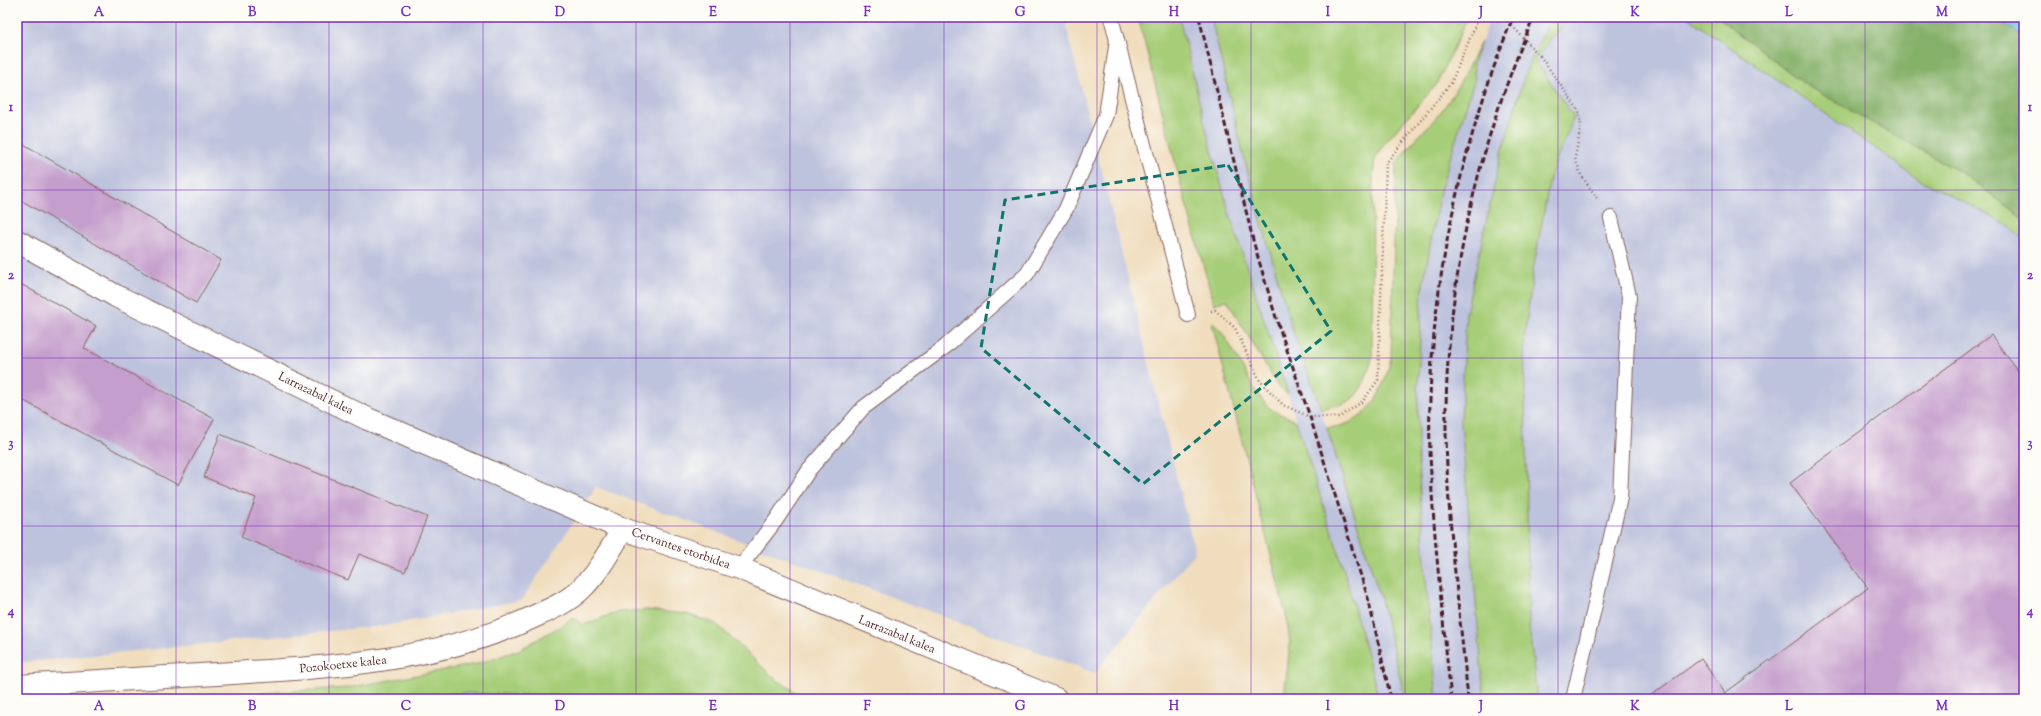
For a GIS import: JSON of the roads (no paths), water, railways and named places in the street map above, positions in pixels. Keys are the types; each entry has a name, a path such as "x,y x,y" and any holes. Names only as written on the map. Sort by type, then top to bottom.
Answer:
{"street":[{"name":"Larrazabal kalea","path":"17,241 116,296 368,418 623,529"},
{"name":"Cervantes etorbidea","path":"623,529 739,568"},
{"name":"Pozokoetxe kalea","path":"17,686 340,666 398,658 452,646 506,630 557,606 580,590 599,568 623,529"},
{"name":"Larrazabal kalea","path":"739,568 1056,699"}],"lane":[{"path":"1111,17 1188,316"},
{"path":"739,568 776,520 810,470 863,408 945,347 1026,274 1066,209 1106,115 1117,40"},
{"path":"1574,699 1620,498 1629,296 1610,218"}],"water":[{"path":"1995,17 2024,17 2024,38"}],"railway":[{"path":"1199,17 1254,244 1277,321 1310,417 1368,598 1391,699"},
{"path":"1451,699 1431,483 1430,396 1433,341 1449,230 1461,176 1493,69 1513,17"},
{"path":"1468,699 1450,518 1446,446 1448,359 1460,259 1470,209 1497,112 1534,17"}]}
